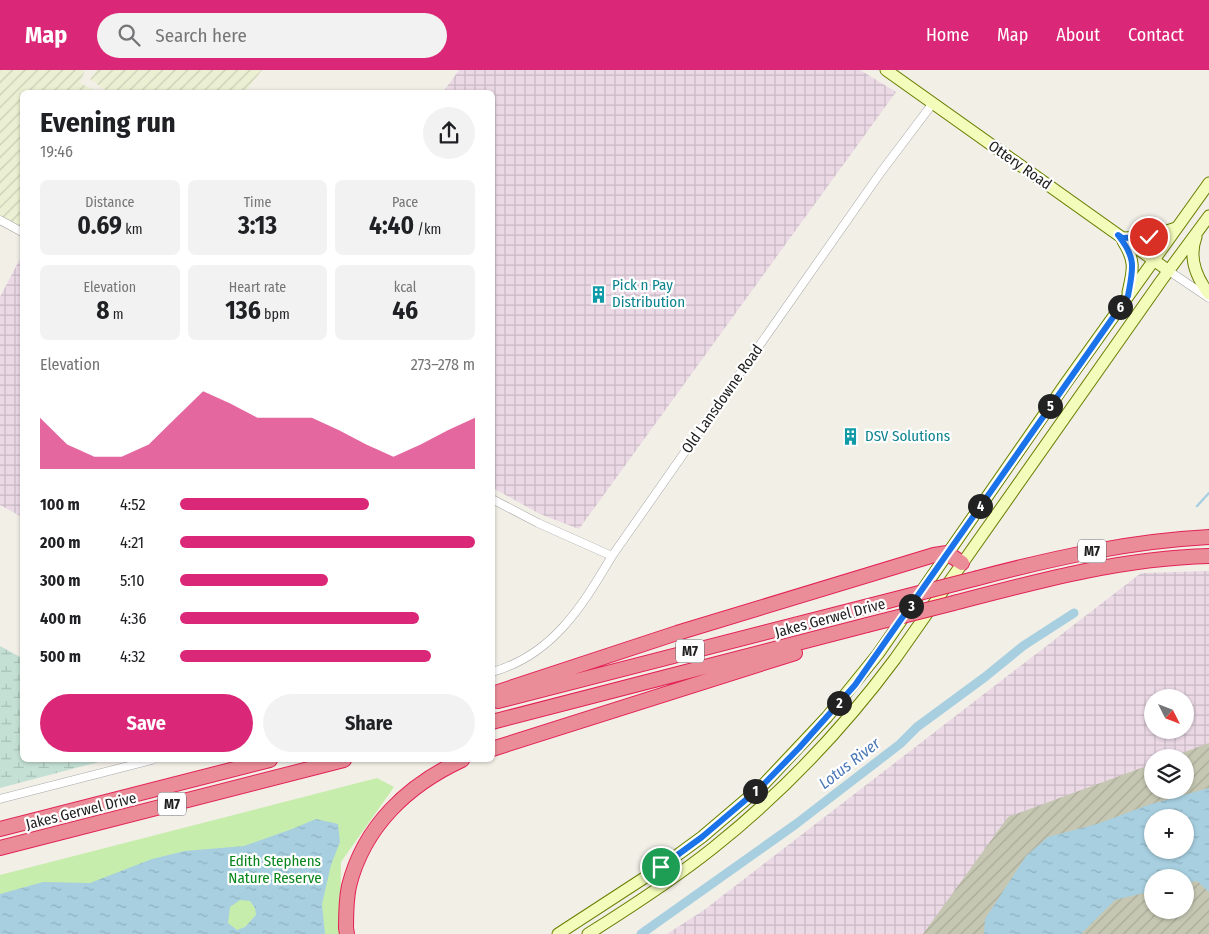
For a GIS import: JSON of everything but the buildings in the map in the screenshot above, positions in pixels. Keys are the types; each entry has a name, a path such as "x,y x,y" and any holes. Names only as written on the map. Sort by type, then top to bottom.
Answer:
{"highway":[{"name":"Jakes Gerwel Drive","path":"495,701 978,578 1092,551 1146,542 1209,536"},
{"path":"495,693 677,633 934,555 947,553 962,563"},
{"name":"Jakes Gerwel Drive","path":"495,721 954,603 1090,570 1146,561 1209,556"},
{"path":"495,748 806,649 861,627"},
{"name":"Jakes Gerwel Drive","path":"0,829 262,762"},
{"name":"Jakes Gerwel Drive","path":"0,848 336,762"},
{"path":"347,934 349,888 360,852 371,834 383,817 411,790 458,762"}],"main road":[{"name":"Ottery Road","path":"886,70 1169,271"},
{"path":"558,934 661,867 702,837 762,786 855,685 1209,183"},
{"path":"588,934 700,858 747,819 837,731 895,659 1209,216"},
{"path":"1120,236 1149,237 1177,228"},
{"path":"1198,230 1193,251 1194,266 1200,283 1209,294"},
{"path":"1120,236 1132,260 1128,296"}],"street":[{"name":"Old Lansdowne Road","path":"495,671 525,658 547,643 579,610 612,556 870,188 933,103"},
{"path":"0,220 20,231"},
{"path":"1169,271 1209,298"},
{"path":"495,501 538,523 612,556"},
{"path":"0,799 144,762"}],"shaded area":[{"path":"0,70 85,70 80,83 93,90 20,90 20,233 0,221"},
{"path":"97,70 262,70 247,90 105,90 90,79"},
{"name":"Pick n Pay Distribution","path":"459,70 860,70 896,92 579,529 540,514 495,489 495,90 444,90"},
{"path":"20,259 20,516 0,505 0,297"},
{"path":"1209,571 1209,934 667,934 704,910 1141,573"},
{"path":"1209,743 1209,934 923,934 1008,817 1144,767 1144,799 1194,799 1193,749"}],"green space":[{"path":"0,646 20,657 20,762 98,762 0,788"},
{"name":"Edith Stephens Nature Reserve","path":"377,778 394,787 341,862 340,934 0,934 0,875"}],"water":[{"path":"1209,788 1209,892 1197,881 1194,882 1194,869 1144,869 1144,893 1115,900 1081,934 984,934 985,919 1026,856 1048,837 1097,824 1170,799 1194,799 1194,792"},
{"name":"Edith Stephens Nature Reserve","path":"316,819 338,824 340,842 331,865 322,904 325,934 0,934 0,894 43,882 90,883 152,859 185,851 244,846","holes":["240,900 250,901 255,908 256,915 245,927 237,930 228,923 230,907"]}],"waterway":[{"path":"1197,506 1209,493"},
{"name":"Lotus River","path":"641,934 796,824 900,744 917,727 985,677 1023,646 1074,613"}],"place":[{"name":"Pick n Pay Distribution","path":"598,294"},
{"name":"DSV Solutions","path":"851,436"}],"route":[{"path":"661,867 702,837 762,786 855,685 1128,296 1132,260 1127,248 1118,235 1122,238 1149,237"}]}
